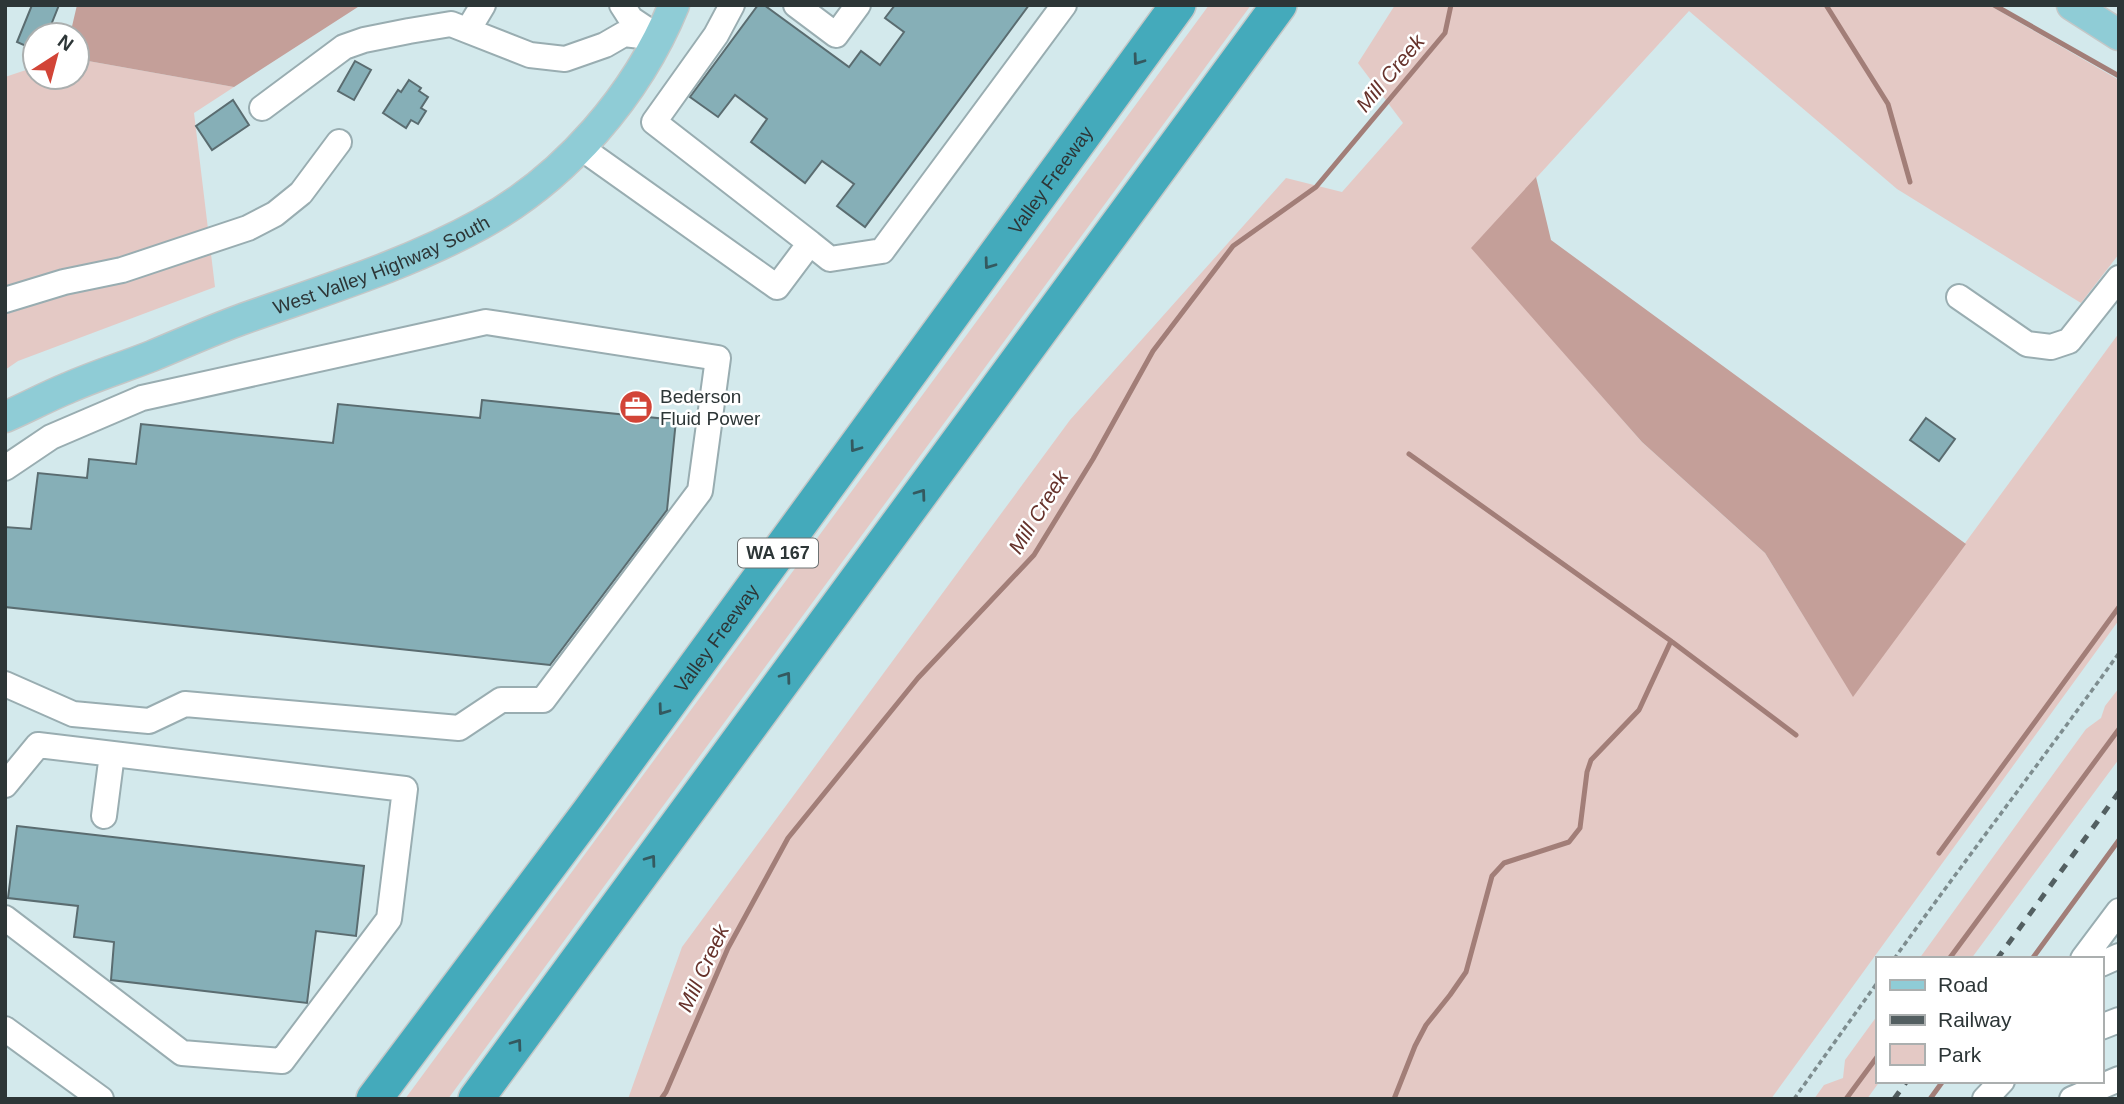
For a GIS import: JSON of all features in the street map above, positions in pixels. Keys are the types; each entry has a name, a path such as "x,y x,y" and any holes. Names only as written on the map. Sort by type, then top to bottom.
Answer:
{"highway":[{"name":"Valley Freeway","path":"374,1099 590,811 1178,5"},
{"path":"476,1099 1279,5"}],"main road":[{"name":"West Valley Highway South","path":"5,417 68,388 220,327 412,258 462,234 501,211 541,182 580,147 619,101 659,38 674,5"},
{"path":"2072,5 2119,35"}],"street":[{"path":"468,30 483,5"},
{"path":"622,5 631,19 659,38"},
{"path":"732,5 716,35 654,122 830,259 882,251 1064,5"},
{"path":"796,5 836,35 858,5"},
{"path":"262,108 344,47 364,40 451,24 530,55 565,59 596,49 624,34 659,38"},
{"path":"5,300 64,282 122,270 248,228 275,214 301,193 339,142"},
{"path":"580,147 777,287 810,243"},
{"path":"1959,297 2026,344 2051,347 2069,341 2119,278"},
{"path":"5,468 51,437 142,398 486,322 718,358 700,491 543,700 501,700 459,728 185,704 149,721 74,714 5,684"},
{"path":"5,785 38,745 405,789 389,919 282,1061 182,1053 5,918"},
{"path":"104,816 112,754"},
{"path":"2084,957 2119,911"},
{"path":"2103,963 2119,956"},
{"path":"5,1029 101,1099"},
{"path":"2072,1099 2119,1079"},
{"path":"1985,1099 2000,1083"}],"path":[{"path":"1896,957 2119,653"},
{"path":"1794,1099 1876,984"}],"green space":[{"path":"1209,5 1251,5 448,1099 405,1099"},
{"path":"1395,5 1989,5 2119,80 2119,254 2081,303 1897,189 1689,11 1472,248 1642,442 1765,553 1853,696 2119,333 2119,620 1771,1099 628,1099 682,947 1070,420 1286,178 1342,192 1403,123 1358,63"},
{"path":"91,61 234,87 194,113 215,287 18,361 5,370 5,77 21,72 21,91 91,91"},
{"path":"2119,688 2119,759 1972,957 1920,957 2086,729 2101,718 2105,706"},
{"path":"1876,1017 1876,1083 1879,1083 1867,1099 1814,1099 1824,1085 1843,1078 1845,1060"}],"shaded area":[{"path":"77,5 361,5 234,87 91,61 91,21 73,21"},
{"path":"1536,177 1551,240 1966,544 1853,697 1765,553 1642,442 1471,248"}],"building":[{"path":"32,5 59,5 53,21 26,21"},
{"path":"758,5 764,5 849,67 861,51 880,65 904,32 885,18 895,5 1029,5 865,227 837,206 854,184 822,161 805,183 751,142 767,119 735,95 718,117 690,97"},
{"path":"355,61 371,70 354,100 338,91"},
{"path":"409,80 428,97 421,108 426,111 418,124 411,120 406,128 383,113 398,90 401,92"},
{"path":"233,100 249,125 212,150 196,126"},
{"path":"482,400 676,420 667,510 550,665 5,607 5,527 31,529 38,473 87,478 89,459 136,464 141,424 333,443 338,404 480,418"},
{"path":"1926,418 1955,439 1939,461 1910,440"},
{"path":"17,826 364,866 356,936 316,931 307,1003 111,980 114,942 74,937 78,906 8,898"}],"waterway":[{"name":"Mill Creek","path":"661,1099 728,948 788,838 918,678 1034,555 1093,459 1153,351 1233,246 1316,187 1445,33 1451,5"},
{"path":"1826,5 1888,104 1910,182"},
{"path":"1994,5 2119,76"},
{"path":"1409,454 1671,641 1796,735"},
{"path":"1939,853 2119,607"},
{"path":"1394,1099 1426,1025 1466,972 1492,876 1504,863 1569,842 1580,828 1591,760 1639,710 1671,641"},
{"path":"1950,957 2119,729"},
{"path":"2033,957 2119,840"},
{"path":"1846,1099 1876,1058"},
{"path":"1930,1099 1942,1083"}],"railway":[{"path":"1998,957 2119,792"},
{"path":"1894,1099 1906,1083"}],"place":[{"name":"Bederson Fluid Power","path":"636,407"}]}
